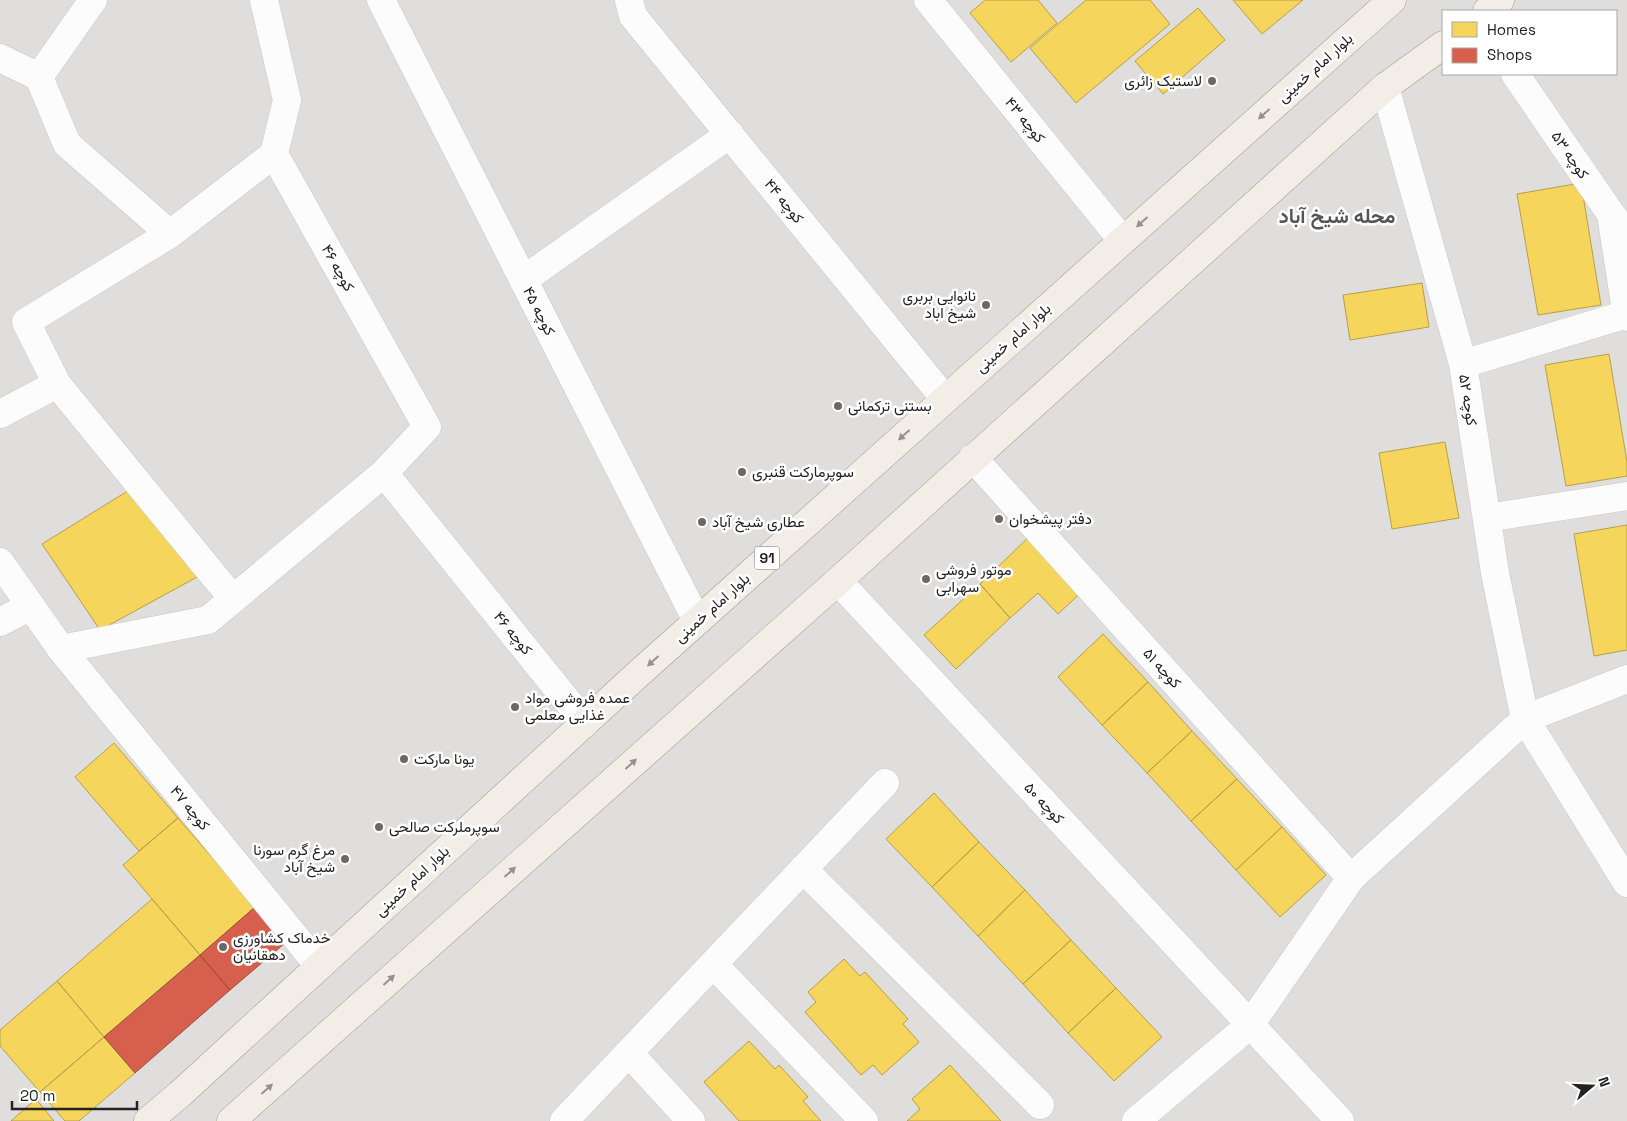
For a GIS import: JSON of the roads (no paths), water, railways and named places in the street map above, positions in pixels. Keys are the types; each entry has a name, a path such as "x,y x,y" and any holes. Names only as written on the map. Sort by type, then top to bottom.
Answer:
{"main road":[{"name":"بلوار امام خمینی","path":"148,1121 180,1094 697,621 1392,0"},
{"path":"1488,10 1500,0"},
{"path":"231,1121 838,581 1385,88 1442,46"}],"street":[{"path":"39,76 94,0"},
{"path":"233,599 57,384 26,322 170,234 274,154 287,100 264,0"},
{"name":"کوچه ۴۵","path":"381,0 697,621"},
{"name":"کوچه ۴۴","path":"630,0 633,16 945,399"},
{"name":"کوچه ۴۳","path":"928,0 1122,240"},
{"path":"0,58 39,76 67,144 170,234"},
{"name":"کوچه ۵۳","path":"1516,75 1619,224"},
{"name":"کوچه ۵۲","path":"1385,88 1463,364 1495,573 1525,719"},
{"path":"524,280 730,134"},
{"name":"کوچه ۴۶","path":"274,154 427,427 384,473 585,723"},
{"path":"1463,364 1627,315 1619,224"},
{"path":"0,414 57,384"},
{"name":"کوچه ۵۱","path":"973,458 1351,878"},
{"path":"61,649 208,620 384,473"},
{"path":"1487,518 1627,496"},
{"name":"کوچه ۴۷","path":"0,562 61,649 319,966"},
{"name":"کوچه ۵۰","path":"838,581 1340,1121"},
{"path":"0,622 31,606"},
{"path":"1136,1121 1250,1025 1351,878 1525,719 1627,679"},
{"path":"1525,719 1627,883"},
{"path":"564,1121 885,783"},
{"path":"803,869 1040,1105"},
{"path":"714,964 864,1121"},
{"path":"629,1053 691,1121"}],"place":[{"name":"لاستیک زائری","path":"1212,81"},
{"name":"نانوایی بربری شیخ اباد","path":"986,305"},
{"name":"بستنی ترکمانی","path":"838,406"},
{"name":"سوپرمارکت قنبری","path":"742,472"},
{"name":"دفتر پیشخوان","path":"999,519"},
{"name":"عطاری شیخ آباد","path":"702,522"},
{"name":"موتور فروشی سهرابی","path":"926,579"},
{"name":"عمده فروشی مواد غذایی معلمی","path":"515,707"},
{"name":"یونا مارکت","path":"404,759"},
{"name":"سوپرملرکت صالحی","path":"379,827"},
{"name":"مرغ گرم سورنا شیخ آباد","path":"345,859"},
{"name":"خدماک کشاورزی دهقانیان","path":"223,947"}],"district":[{"name":"محله شیخ آباد","path":"1337,216"}]}
